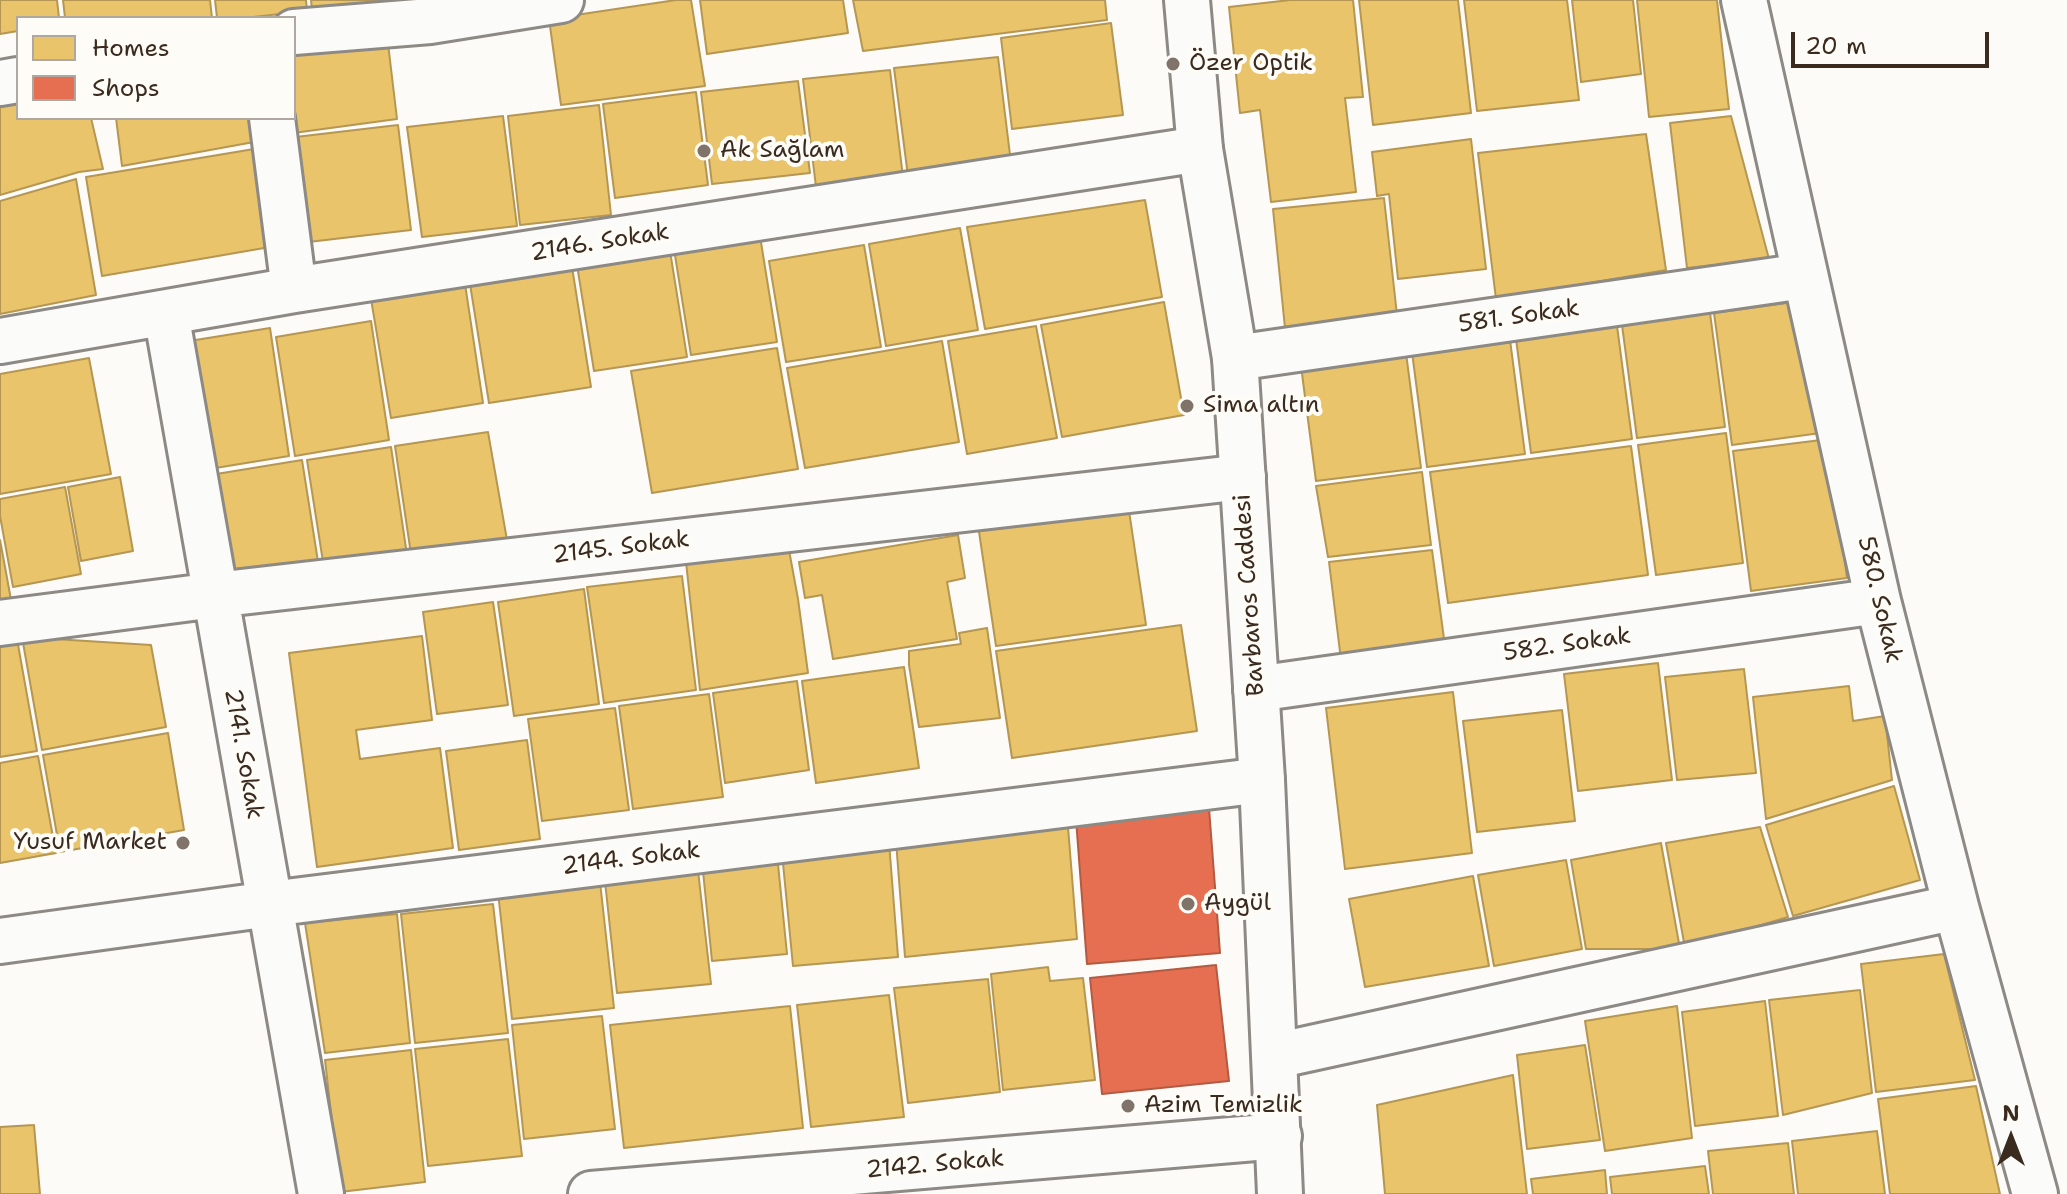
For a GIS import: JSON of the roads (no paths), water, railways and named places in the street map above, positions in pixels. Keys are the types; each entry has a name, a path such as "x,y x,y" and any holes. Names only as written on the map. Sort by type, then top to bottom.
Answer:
{"street":[{"path":"296,32 428,10 561,0"},
{"name":"Barbaros Caddesi","path":"1187,0 1200,149 1235,358 1262,780 1280,1194"},
{"name":"580. Sokak","path":"1744,0 1878,601 1956,907 2035,1194"},
{"path":"272,120 294,290"},
{"name":"2146. Sokak","path":"0,341 294,290 1200,149"},
{"name":"581. Sokak","path":"1235,358 1804,276"},
{"name":"2141. Sokak","path":"166,313 321,1194"},
{"name":"2145. Sokak","path":"0,623 215,595 1243,477"},
{"name":"582. Sokak","path":"1256,689 1878,601"},
{"name":"2144. Sokak","path":"0,941 270,904 1262,780"},
{"path":"1275,1056 1956,907"},
{"name":"2142. Sokak","path":"591,1194 1279,1136"}],"place":[{"name":"Özer Optik","path":"1173,64"},
{"name":"Ak Sağlam","path":"704,151"},
{"name":"Sima altın","path":"1187,406"},
{"name":"Yusuf Market","path":"183,843"},
{"name":"Aygül","path":"1188,904"},
{"name":"Azim Temizlik","path":"1128,1106"}]}
